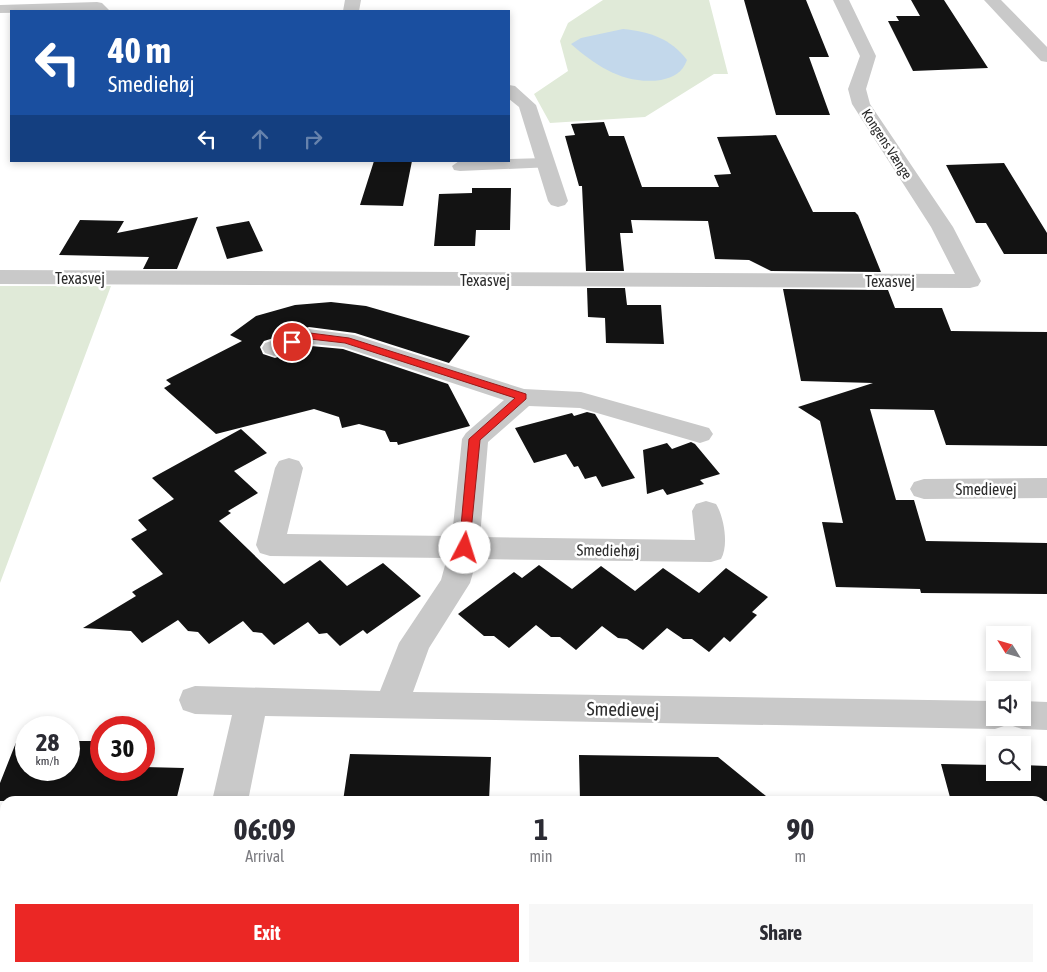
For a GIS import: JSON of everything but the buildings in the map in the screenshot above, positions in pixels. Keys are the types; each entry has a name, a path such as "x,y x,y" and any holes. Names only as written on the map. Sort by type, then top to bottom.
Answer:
{"street":[{"name":"Kongens Vænge","path":"841,0 868,56 857,89 860,104 942,227 970,282"},
{"path":"992,0 1047,57"},
{"path":"510,91 527,105 558,201"},
{"name":"Texasvej","path":"0,277 970,282"},
{"path":"274,348 310,336 346,340 522,397 581,400 700,434"},
{"path":"391,706 415,643 455,583 465,548 475,439 522,397"},
{"name":"Smediehøj","path":"289,468 270,546 711,551 706,512"},
{"name":"Smedievej","path":"924,489 1047,488"},
{"name":"Smedievej","path":"195,700 391,706 986,715"},
{"path":"231,796 251,702"},
{"path":"1031,716 1047,716"}],"lane":[{"path":"0,9 97,6 102,10"},
{"path":"460,166 546,163"}],"green space":[{"path":"603,0 709,0 728,74 714,74 645,117 550,123 534,94 568,71 560,41 568,23"},
{"path":"0,286 111,286 0,583"}],"water":[{"path":"623,29 651,34 674,46 687,60 683,68 674,76 666,79 635,80 601,67 571,44 581,38"}],"route":[{"path":"292,342 310,336 346,340 522,397 475,439 465,548"}]}
